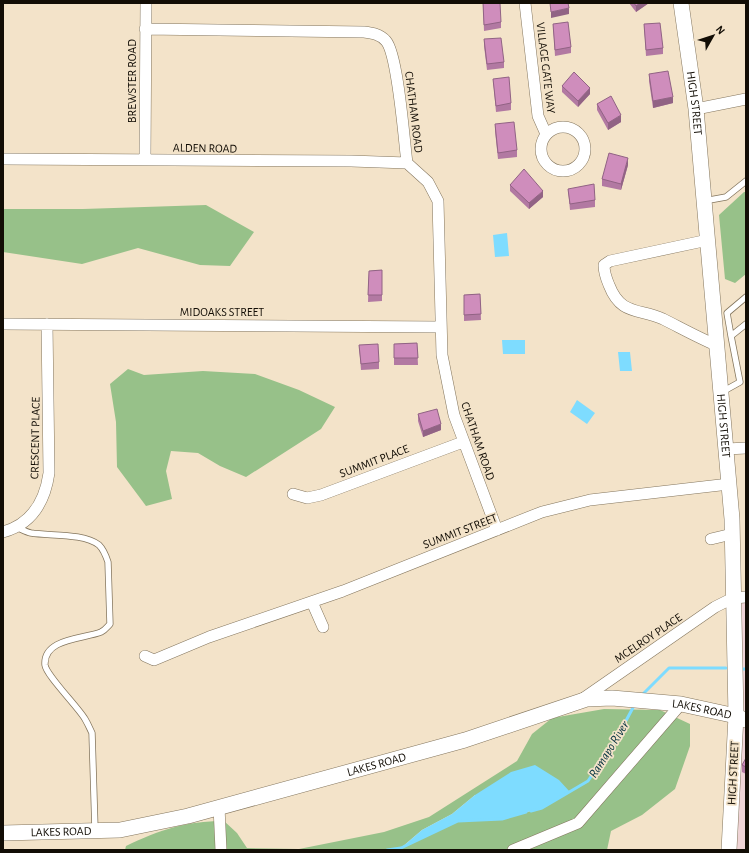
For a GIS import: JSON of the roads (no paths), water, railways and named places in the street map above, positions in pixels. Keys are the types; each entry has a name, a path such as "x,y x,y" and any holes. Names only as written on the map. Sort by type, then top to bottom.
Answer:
{"street":[{"name":"BREWSTER ROAD","path":"145,160 146,3"},
{"name":"VILLAGE GATE WAY","path":"525,3 538,116 546,134 540,148 544,162 557,171 565,172 578,166 585,152 585,145 578,132 565,126 558,127 546,134"},
{"name":"HIGH STREET","path":"681,3 696,109 727,449 732,534 740,598 741,719 728,850"},
{"name":"CHATHAM ROAD","path":"146,29 364,32 374,33 382,37 392,50 407,163 428,182 438,201 440,327 442,355 454,416 497,530"},
{"path":"696,109 746,99"},
{"name":"ALDEN ROAD","path":"3,159 351,161 407,163"},
{"path":"708,240 610,261 604,265 604,270 611,292 622,306 638,313 652,314 718,346"},
{"name":"MIDOAKS STREET","path":"3,324 440,327"},
{"name":"CRESCENT PLACE","path":"3,532 16,528 28,519 37,509 44,496 49,473 47,324"},
{"name":"SUMMIT PLACE","path":"293,494 307,498 320,495 463,442"},
{"path":"727,449 746,448"},
{"name":"SUMMIT STREET","path":"145,656 154,660 209,637 312,602 542,512 590,500 729,484"},
{"path":"711,540 732,534"},
{"name":"MCELROY PLACE","path":"579,701 716,608 740,598"},
{"path":"312,602 323,627"},
{"name":"LAKES ROAD","path":"3,833 95,832 120,830 188,816 464,740 587,699 612,698 681,704 741,719"},
{"path":"513,850 578,823 681,704"},
{"path":"219,807 221,850"}],"lane":[{"path":"704,201 726,197 746,181"},
{"path":"722,392 740,382 727,313 746,297"},
{"path":"731,336 746,324"},
{"path":"16,528 31,532 81,538 91,541 99,546 106,554 108,562 110,624 100,632 78,636 66,641 50,651 45,658 45,669 85,719 92,733 95,832"}],"water":[{"path":"507,233 509,256 495,257 493,235"},
{"path":"502,340 525,340 525,354 503,354"},
{"path":"618,352 630,352 632,371 620,371"},
{"path":"577,400 595,413 587,424 570,412"},
{"path":"535,765 559,780 570,792 542,808 502,819 458,821 401,848 422,830 452,814 475,795 511,772"}],"waterway":[{"name":"Ramapo River","path":"642,695 669,668 726,668"},
{"name":"Ramapo River","path":"531,811 542,808 588,781 615,741 635,704"},
{"name":"Ramapo River","path":"387,850 401,848 458,821 502,819 526,812"}]}
